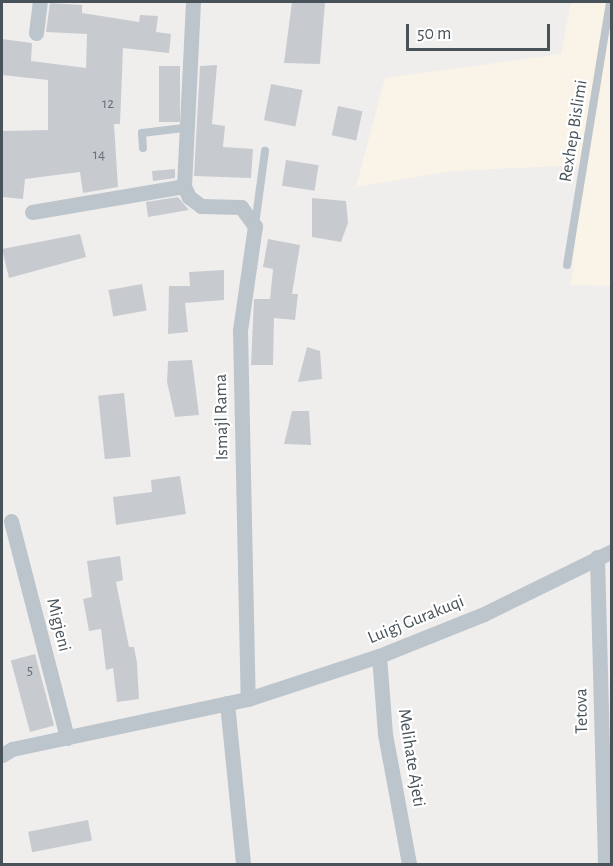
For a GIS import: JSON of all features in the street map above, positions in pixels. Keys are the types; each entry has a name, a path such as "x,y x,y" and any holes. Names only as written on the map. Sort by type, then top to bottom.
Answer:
{"street":[{"path":"36,33 40,2"},
{"path":"193,2 184,128 184,186 189,197 201,206 241,207 255,226"},
{"path":"32,212 184,186"},
{"name":"Ismajl Rama","path":"248,699 240,330 255,226"},
{"name":"Migjeni","path":"11,521 67,738"},
{"name":"Luigj Gurakuqi","path":"2,755 67,738 248,699 379,656 484,614 604,554"},
{"name":"Tetova","path":"604,554 605,864"},
{"name":"Melihate Ajeti","path":"379,656 385,734 409,864"},
{"path":"227,703 243,864"}],"lane":[{"name":"Rexhep Bislimi","path":"567,265 610,2"},
{"path":"143,148 142,133 184,128"},
{"path":"255,226 265,151"}],"shaded area":[{"path":"571,2 611,2 611,286 571,285 583,165 453,171 356,187 385,78 561,54"}],"building":[{"path":"292,2 325,2 320,64 284,63"},
{"path":"50,3 82,5 82,13 139,22 140,15 158,16 156,32 171,34 169,53 123,48 120,124 114,124 118,187 83,193 80,172 25,179 23,199 2,197 2,131 48,130 48,80 2,75 2,39 32,43 31,61 86,68 87,34 46,32"},
{"path":"217,65 212,124 225,126 223,147 253,149 251,178 194,176 200,66"},
{"path":"159,66 180,66 180,122 159,122"},
{"path":"271,84 302,90 295,126 264,120"},
{"path":"338,106 362,111 356,141 332,135"},
{"path":"286,160 319,165 315,191 282,186"},
{"path":"175,169 175,178 153,181 152,171"},
{"path":"178,197 189,210 148,217 146,202"},
{"path":"312,198 346,201 348,223 341,242 312,237"},
{"path":"80,234 86,257 9,278 2,249"},
{"path":"268,239 300,245 292,294 298,294 295,320 274,318 273,365 251,365 254,299 270,299 273,269 263,267"},
{"path":"224,270 224,300 185,303 188,332 168,334 169,286 190,286 189,272"},
{"path":"142,284 147,311 113,316 109,290"},
{"path":"307,347 320,351 322,379 298,382"},
{"path":"192,360 199,415 175,417 167,382 168,361"},
{"path":"124,393 131,457 105,459 98,396"},
{"path":"292,411 309,411 311,445 284,444"},
{"path":"180,476 186,514 116,525 113,497 152,492 151,480"},
{"path":"120,556 123,580 116,582 129,647 134,647 139,699 117,702 113,668 106,670 101,629 89,631 83,599 92,597 87,561"},
{"path":"35,654 54,725 30,732 11,660"},
{"path":"88,820 92,841 32,852 28,832"}]}
